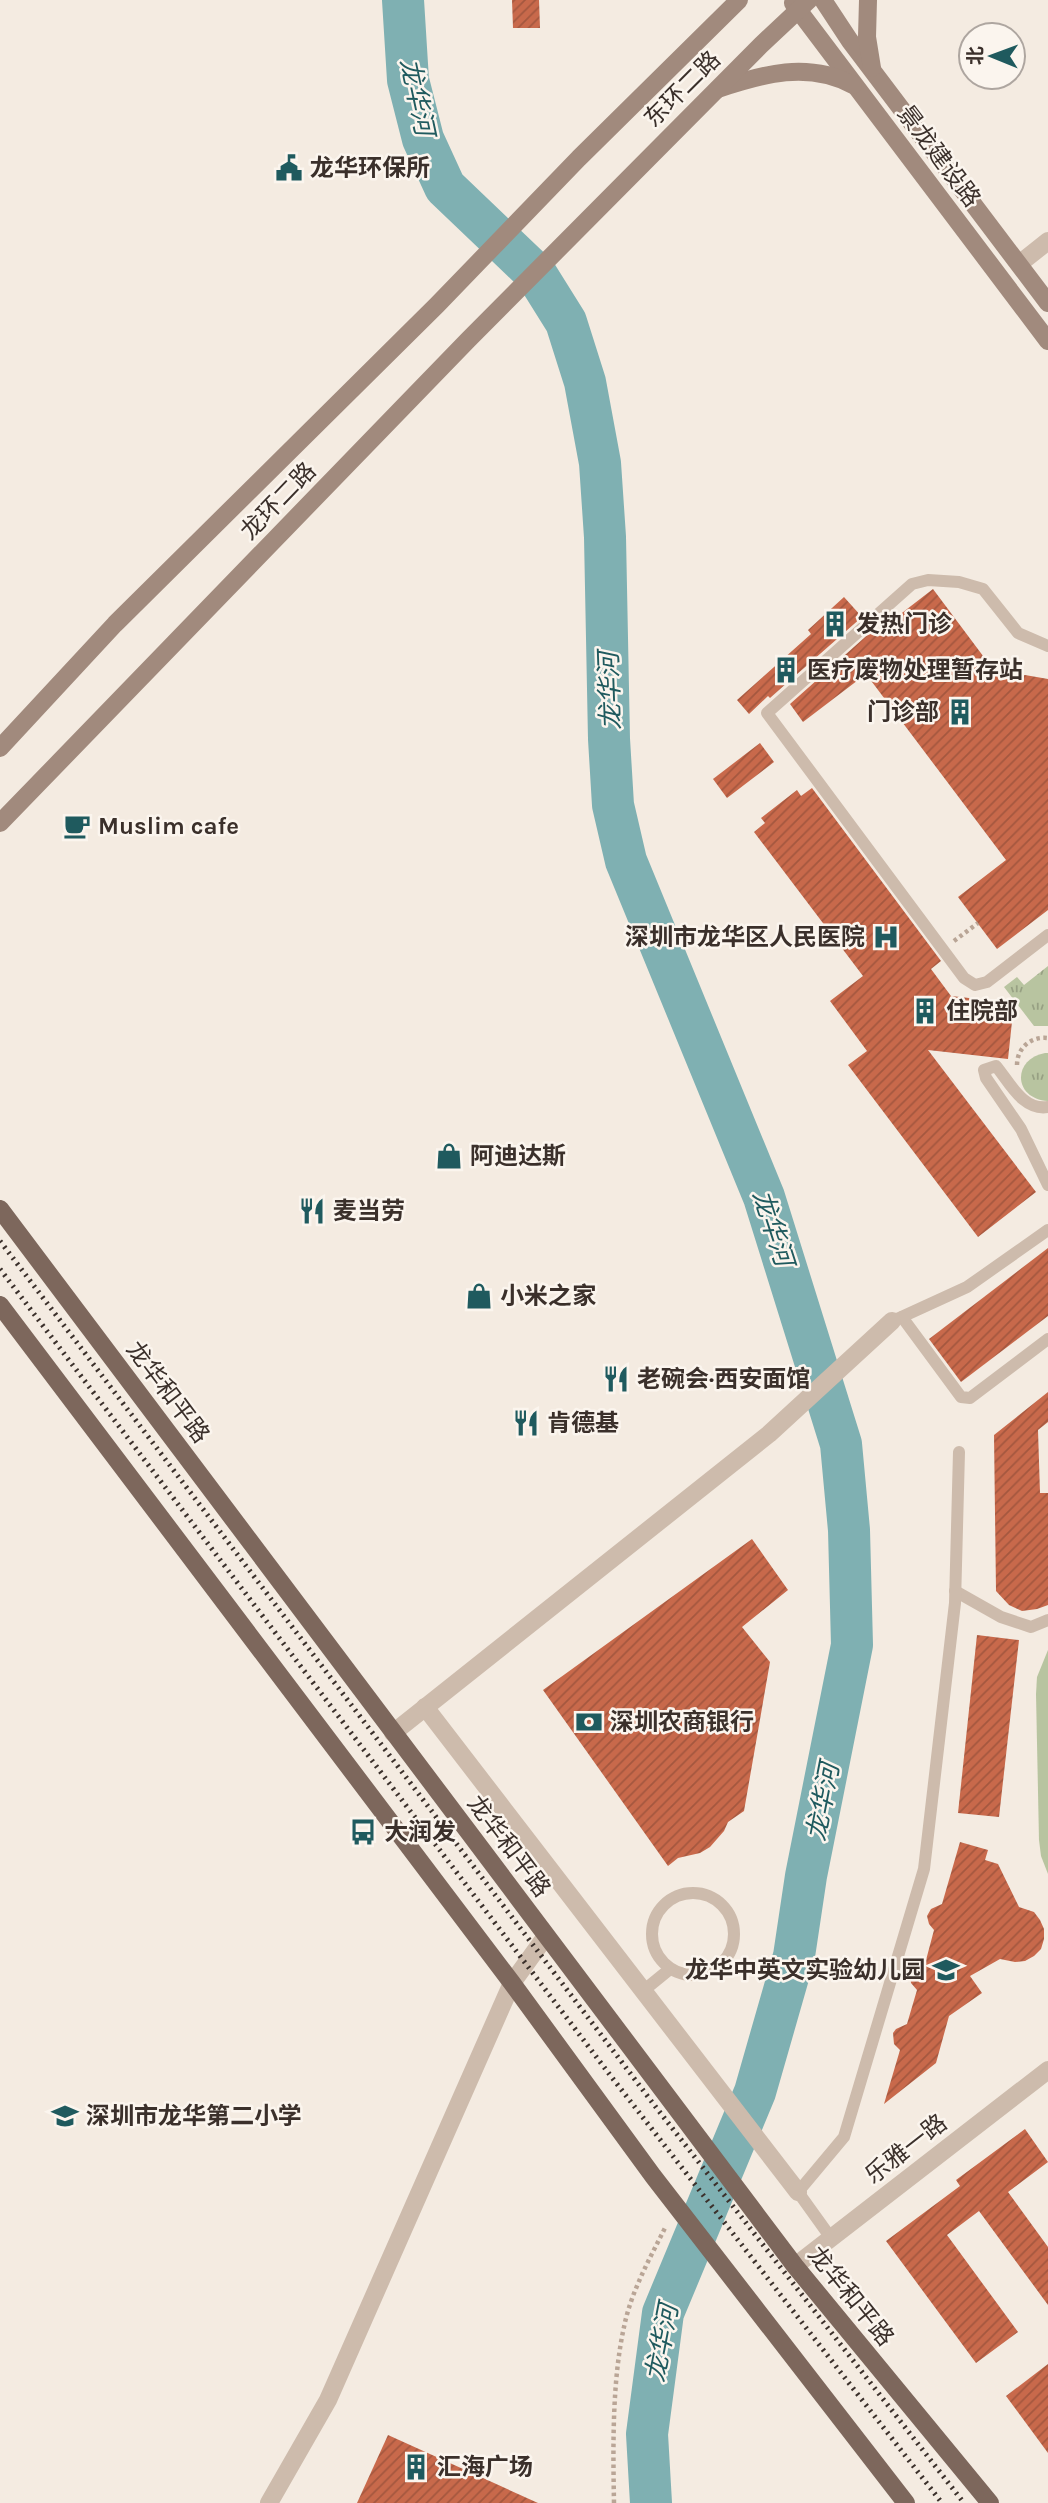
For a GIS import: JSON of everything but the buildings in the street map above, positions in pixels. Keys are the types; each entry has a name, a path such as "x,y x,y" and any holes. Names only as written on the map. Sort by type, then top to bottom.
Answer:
{"main road":[{"name":"东环二路","path":"558,181 739,0"},
{"name":"景龙建设路","path":"823,0 873,71 1048,303"},
{"path":"869,0 867,37 873,71"},
{"name":"东环二路","path":"592,214 799,3"},
{"name":"景龙建设路","path":"799,3 857,87 1048,341"},
{"path":"715,91 768,74 803,71 842,79 857,87"},
{"name":"龙环二路","path":"0,748 115,624 437,305 558,181"},
{"name":"龙环二路","path":"0,823 592,214"},
{"name":"龙华和平路","path":"0,1209 794,2266 990,2503"},
{"path":"0,1305 512,1983 653,2176 906,2503"}],"street":[{"path":"1019,264 1048,242"},
{"path":"393,1733 769,1434 897,1319"},
{"path":"425,1707 798,2192"},
{"path":"268,2503 328,2400 512,1983 546,1936"},
{"name":"乐雅一路","path":"794,2266 1048,2070"}],"lane":[{"path":"1048,646 1018,633 984,589 959,582 928,580 912,584 767,713 964,978 975,985 987,982 1048,935"},
{"path":"1048,1107 1037,1109 1025,1102 996,1066 984,1070 986,1078 1021,1129 1048,1185"},
{"path":"1048,1230 967,1287 897,1319 961,1397 970,1398 1048,1339"},
{"path":"831,2238 798,2192 844,2137 924,1869 955,1591 959,1452"},
{"path":"955,1591 1001,1617 1031,1627 1048,1620"},
{"path":"689,1892 710,1896 721,1903 734,1925 735,1938 725,1961 704,1974 691,1976 670,1969 662,1961 652,1941 655,1919 660,1909 668,1901 689,1892"},
{"path":"643,1991 670,1969"}],"path":[{"path":"1017,1069 1017,1057 1023,1046 1032,1040 1048,1038"},
{"path":"614,2503 617,2382 624,2326 639,2281 665,2228"}],"green space":[{"path":"1048,966 1048,1026 1034,1026 1004,987 1017,977 1024,985"},
{"path":"1048,1053 1048,1101 1036,1099 1028,1093 1021,1078 1027,1063"},
{"path":"1048,1650 1048,1874 1041,1856 1039,1840 1036,1694 1037,1677"}],"waterway":[{"name":"龙华河","path":"403,0 408,80 423,139 445,187 536,274 566,322 585,382 600,463 605,537 613,805 626,861 764,1197 841,1444 849,1530 852,1645 806,1876 794,1956 755,2092 663,2313 647,2434 651,2503"}],"railway":[{"path":"0,1241 655,2106 964,2503"},
{"path":"0,1269 610,2075 942,2503"}],"place":[{"name":"龙华环保所","path":"289,168"},
{"name":"发热门诊","path":"835,624"},
{"name":"医疗废物处理暂存站","path":"786,670"},
{"name":"门诊部","path":"960,712"},
{"name":"Muslim cafe","path":"77,826"},
{"name":"深圳市龙华区人民医院","path":"886,937"},
{"name":"住院部","path":"925,1011"},
{"name":"阿迪达斯","path":"449,1156"},
{"name":"麦当劳","path":"312,1211"},
{"name":"小米之家","path":"479,1296"},
{"name":"老碗会·西安面馆","path":"616,1379"},
{"name":"肯德基","path":"526,1423"},
{"name":"深圳农商银行","path":"589,1722"},
{"name":"大润发","path":"363,1832"},
{"name":"龙华中英文实验幼儿园","path":"946,1970"},
{"name":"深圳市龙华第二小学","path":"65,2116"},
{"name":"汇海广场","path":"416,2467"}]}
